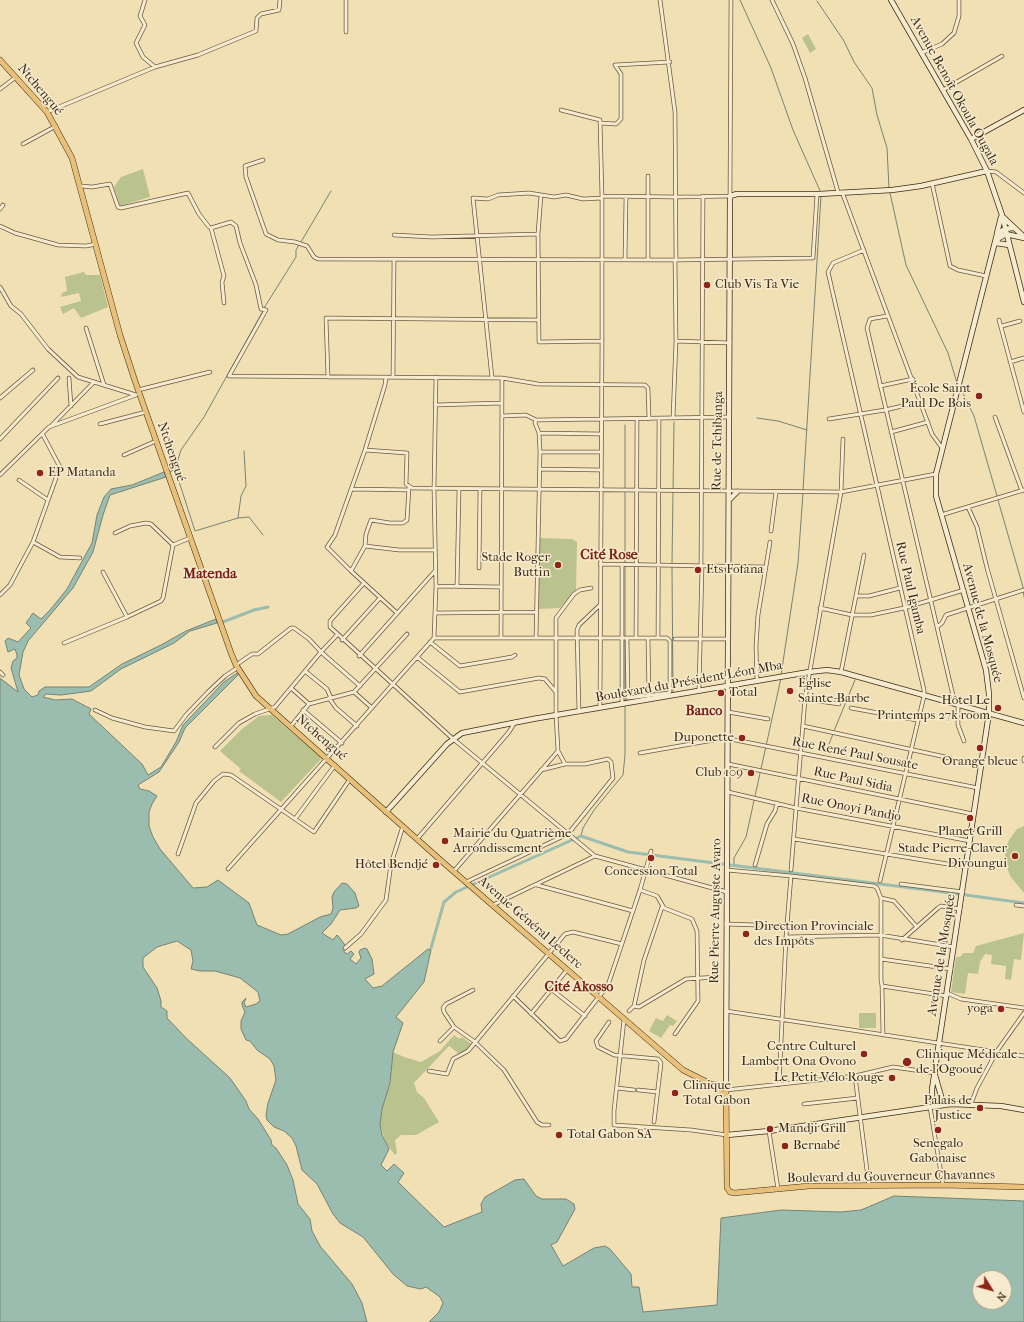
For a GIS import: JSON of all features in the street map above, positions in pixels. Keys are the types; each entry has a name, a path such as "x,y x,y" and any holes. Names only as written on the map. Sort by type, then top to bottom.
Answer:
{"main road":[{"name":"Ntchengué","path":"0,60 47,112 56,126 72,158 81,186 120,336 138,393 237,666 256,696 270,710 328,758 386,812 417,838"},
{"name":"Avenue Général Leclerc","path":"417,838 624,1020 686,1072 710,1084"},
{"path":"710,1084 726,1088"},
{"path":"710,1084 726,1097"},
{"name":"Rue Pierre Auguste Avaro","path":"726,1088 727,1188 734,1193"},
{"name":"Boulevard du Gouverneur Chavannes","path":"734,1193 809,1186 943,1185 1024,1188"}],"street":[{"path":"145,0 140,16 145,25 136,43 143,57 155,67"},
{"path":"47,112 155,67 198,55 256,31 257,18 261,14 279,10 280,0"},
{"path":"346,0 346,32"},
{"path":"660,0 670,62 675,112 676,342 673,418"},
{"path":"730,196 731,0"},
{"path":"772,0 793,44 840,192 864,250 887,316 913,379 920,402 936,442 942,448"},
{"path":"922,53 942,44 954,33 959,16 960,0"},
{"name":"Avenue Benoît Okoula Ougala","path":"892,1 971,139 987,171 1002,215 1024,302"},
{"path":"943,90 1002,56"},
{"path":"600,123 616,124 621,119 621,74 615,65 670,62"},
{"path":"0,89 16,77"},
{"path":"560,110 600,120 602,197 602,385 599,638 600,708"},
{"path":"971,139 1023,111"},
{"path":"23,144 56,126"},
{"path":"263,160 245,166 246,177 266,234 278,240 300,243 309,247 314,257 318,259 702,260 813,258 820,194"},
{"path":"492,378 487,318 473,198 488,199 498,195 529,193 541,195 602,197 820,194 902,189 932,184 987,171 996,172 1024,192"},
{"path":"648,176 648,260"},
{"path":"81,186 92,187 110,184 118,207 122,208 188,192 189,198 199,214 211,228 224,276 222,282 224,303"},
{"path":"932,184 950,266 958,270 986,276"},
{"path":"541,195 538,234 539,342 602,341"},
{"path":"699,690 701,639 701,342 703,196"},
{"name":"Rue de Tchibanga","path":"728,687 730,196"},
{"path":"625,260 626,197"},
{"path":"0,209 3,204"},
{"path":"1002,215 1024,238"},
{"name":"Avenue de la Mosquée","path":"934,1106 932,1098 935,1074 989,713 988,676 936,496 936,474 956,387 1002,215"},
{"path":"211,228 231,222 236,226 236,232 256,285 263,309 257,328 229,376 502,378 538,384 647,386 649,419"},
{"path":"0,226 16,233 58,245 81,247 96,244"},
{"path":"996,234 1005,229 1013,228"},
{"path":"394,235 432,237 538,234"},
{"path":"994,244 999,238 1006,234 1024,238"},
{"path":"994,244 1009,243 1018,236"},
{"name":"Rue Paul Igamba","path":"864,250 833,263 828,272 924,696"},
{"path":"393,377 394,259"},
{"path":"0,287 11,306 22,314 48,349 78,377 138,393"},
{"path":"887,316 870,319 866,324 936,627 957,706 958,725 964,741"},
{"path":"328,377 326,318 487,318 538,320"},
{"path":"999,320 1002,326 1024,412"},
{"path":"1002,326 1020,321"},
{"path":"86,328 104,385"},
{"path":"676,342 730,342"},
{"path":"1010,362 1024,358"},
{"path":"0,398 33,370"},
{"path":"50,427 138,393 210,372"},
{"path":"386,377 385,385 351,489 335,534 327,547 397,613"},
{"path":"228,869 342,743 434,638 436,586 434,489 436,377"},
{"path":"0,439 58,378"},
{"path":"69,378 71,406"},
{"path":"501,638 502,378"},
{"path":"880,386 913,379"},
{"path":"0,474 43,435 94,382"},
{"path":"829,419 860,415 920,402"},
{"path":"435,405 502,403"},
{"path":"100,424 146,412"},
{"path":"502,416 526,416 536,420 730,417"},
{"path":"941,515 1023,490 995,417"},
{"path":"636,638 638,566 637,419"},
{"path":"658,638 659,419"},
{"path":"536,420 535,423 539,433 540,452 536,638"},
{"path":"891,432 928,422"},
{"path":"539,433 601,434"},
{"path":"0,595 10,585 33,542 60,467 43,435"},
{"path":"791,870 808,672 841,492 843,439"},
{"path":"124,455 156,441"},
{"path":"351,571 365,546 366,534 371,520 390,523 403,523 407,520 409,489 406,484 407,453 364,450"},
{"path":"540,452 601,452"},
{"path":"540,469 600,470"},
{"path":"351,489 841,492 902,479 936,474"},
{"path":"19,480 48,500"},
{"path":"457,586 459,489"},
{"path":"479,568 480,489"},
{"path":"729,500 737,492"},
{"path":"771,531 776,492"},
{"path":"968,507 977,527 995,599 1024,698"},
{"path":"115,533 130,526 146,523 152,524 173,545"},
{"path":"173,545 190,538"},
{"path":"33,542 60,557 80,558"},
{"path":"757,682 756,646 758,615 770,542"},
{"path":"64,643 127,617 163,598 173,545"},
{"path":"365,546 399,550 435,550"},
{"path":"841,672 864,555"},
{"path":"600,564 638,566 671,565 766,567"},
{"path":"623,704 624,565"},
{"path":"359,656 435,571"},
{"path":"103,572 127,617"},
{"path":"364,583 330,621 330,627 359,656 376,669 452,738 595,856 727,892"},
{"path":"436,586 501,587"},
{"path":"566,764 558,751 556,715 557,614 574,594 580,590 591,588"},
{"path":"856,596 869,596 900,588"},
{"path":"820,608 852,615 871,615 904,608 964,590"},
{"path":"936,627 942,623 946,614 1023,590"},
{"path":"342,640 380,598"},
{"path":"579,712 578,626 600,605"},
{"path":"435,613 536,612"},
{"path":"95,710 112,718 145,727 174,731 186,715 225,676 252,654 258,654 293,628 309,639 321,652 360,686"},
{"path":"291,726 309,704 354,692 407,634"},
{"path":"214,746 239,723 255,714 270,710 337,635"},
{"path":"434,638 624,638 636,638 648,638 658,638 666,638 670,641 670,691 668,694 630,699 627,697 624,638"},
{"path":"648,638 649,697"},
{"path":"675,639 728,639"},
{"path":"430,642 460,666 512,657 515,655"},
{"path":"417,657 460,692 539,678 545,679 556,692"},
{"name":"Boulevard du Président Léon Mba","path":"386,812 452,738 462,733 515,722 623,704 649,697 728,687 808,672 827,670 841,672 957,706 1024,723"},
{"path":"305,671 327,689 336,708 357,726"},
{"name":"Rue Pierre Auguste Avaro","path":"726,1088 728,687"},
{"path":"291,688 309,704"},
{"path":"354,692 372,708"},
{"path":"880,881 904,774 924,696"},
{"path":"805,699 839,704"},
{"path":"851,708 917,720"},
{"path":"303,710 342,743"},
{"path":"728,712 768,719"},
{"path":"417,838 483,763 509,732 515,722"},
{"path":"803,726 950,758"},
{"name":"Rue René Paul Sousate","path":"640,752 728,739 978,788"},
{"path":"454,871 558,751"},
{"path":"467,883 569,835 613,779 611,762 608,759 585,764 566,764 541,770"},
{"name":"Rue Paul Sidia","path":"728,764 898,800 973,814"},
{"path":"295,819 335,765"},
{"path":"178,854 196,803 214,781 223,774 232,775 314,832 350,778"},
{"name":"Rue Onoyi Pandjo","path":"728,792 796,808 970,841"},
{"path":"755,865 767,824 775,811 777,803"},
{"path":"345,948 361,934 386,900 391,864 403,826"},
{"path":"794,839 966,867"},
{"path":"513,996 560,1041 566,1039 608,985 640,890 651,851"},
{"path":"493,905 595,856"},
{"path":"727,869 874,886 879,891 882,898 880,980 882,986 883,1035"},
{"path":"778,1085 786,937 791,876"},
{"path":"901,884 962,894"},
{"path":"536,885 633,911"},
{"path":"629,1011 634,1006 644,960 662,907 657,896 640,890"},
{"path":"882,898 894,902 917,927"},
{"path":"1016,905 1024,906"},
{"path":"902,940 941,906 960,909"},
{"path":"662,907 692,919 697,931 699,978 696,1005 675,1034"},
{"path":"726,924 787,926"},
{"path":"429,1071 447,1074 453,1059 468,1051 565,934 570,932 622,944"},
{"path":"786,937 880,936 954,947"},
{"path":"881,959 951,969"},
{"path":"531,1014 567,970"},
{"path":"634,1006 639,1007 686,978 716,977"},
{"path":"882,986 947,994 960,999 1024,1008"},
{"path":"474,990 446,1004 443,1008 444,1012 454,1027 475,1042 504,1070 537,1122 542,1125 549,1125"},
{"path":"551,990 585,1016"},
{"path":"726,1011 782,1021 1024,1056"},
{"path":"971,1104 977,1088 997,1051 1024,1013"},
{"path":"624,1020 616,1088 614,1125 691,1130 726,1135 769,1131 951,1104 971,1104 1024,1110"},
{"path":"609,1022 595,1043 606,1053 660,1060 662,1063 654,1122"},
{"path":"440,1041 454,1027"},
{"path":"726,1088 778,1085 855,1076 893,1068 935,1074 941,1096 951,1104"},
{"path":"855,1076 869,1186"},
{"path":"616,1088 658,1092"},
{"path":"941,1096 934,1106 943,1185"},
{"path":"804,1104 858,1098"},
{"path":"769,1131 778,1189"}],"green space":[{"path":"808,34 816,49 810,53 802,38"},
{"path":"143,169 150,197 120,206 114,187 121,177"},
{"path":"84,272 86,275 100,275 108,307 81,318 74,308 63,314 60,307 81,301 79,293 61,297 62,293 67,291 65,277"},
{"name":"Stade Roger Buttin","path":"539,538 572,539 577,542 576,590 560,608 538,609"},
{"path":"272,715 322,758 281,802 239,771 241,769 220,751 242,729 259,716"},
{"name":"Stade Pierre-Claver Divoungui","path":"1024,826 1024,893 1010,876 1005,862 1005,850 1009,840 1017,829"},
{"path":"1024,933 1021,960 1014,959 1011,980 1005,979 1006,966 991,964 992,955 985,954 980,962 978,974 968,973 965,994 951,992 956,957 960,957 963,953 973,953 976,946"},
{"path":"859,1013 876,1013 876,1028 859,1028"},
{"path":"667,1015 677,1021 673,1026 670,1025 661,1038 649,1031 656,1018 663,1021"},
{"path":"454,1035 459,1039 462,1037 474,1046 462,1056 449,1046 414,1083 417,1092 424,1098 439,1122 416,1135 401,1135 395,1140 397,1153 395,1155 386,1143 380,1125 382,1109 390,1083 393,1052 421,1062 440,1051"}],"shaded area":[{"path":"164,472 166,477 110,495 93,552 73,588 28,641 23,652 19,675 24,689 32,697 38,695 39,691 45,687 89,687 122,664 186,631 216,619 217,623 190,631 174,643 121,669 91,691 61,695 46,694 43,697 55,700 72,699 91,709 89,714 142,764 148,775 161,767 176,742 183,725 224,682 237,673 238,675 185,728 179,742 159,772 138,785 140,789 149,791 157,796 149,812 149,826 153,837 160,849 193,888 207,887 218,880 249,903 257,925 281,935 288,934 320,917 331,914 333,908 332,897 334,892 342,883 347,884 355,893 359,906 356,908 340,910 331,924 322,933 333,940 337,935 345,945 344,952 347,954 351,951 354,954 350,959 356,964 361,958 359,952 360,950 365,948 367,949 372,959 374,974 365,979 373,988 382,986 428,949 431,950 424,982 396,1017 403,1023 393,1052 390,1083 382,1109 380,1125 382,1135 389,1149 381,1165 387,1171 394,1164 404,1173 398,1182 444,1227 482,1212 481,1204 485,1197 515,1180 524,1179 536,1196 542,1199 566,1199 574,1204 575,1209 557,1242 551,1245 563,1266 594,1248 605,1246 610,1249 631,1274 632,1287 639,1287 643,1312 717,1305 721,1218 781,1210 841,1212 861,1210 894,1196 1024,1201 1024,1322 429,1322 439,1312 443,1303 440,1297 426,1287 421,1289 407,1286 393,1274 363,1237 340,1223 333,1214 317,1184 302,1170 296,1146 292,1138 284,1131 274,1127 267,1120 266,1115 268,1103 276,1080 274,1066 270,1059 257,1050 250,1041 246,1040 241,1029 241,1021 245,1012 242,1002 246,998 244,1003 246,1007 256,1004 260,1001 258,992 240,978 215,971 200,971 191,969 193,961 191,950 177,941 157,947 143,958 143,967 157,988 161,1001 161,1007 167,1011 167,1018 186,1038 230,1078 246,1101 249,1109 258,1119 271,1140 272,1145 276,1148 287,1165 293,1180 298,1204 310,1219 312,1231 320,1246 352,1284 362,1303 367,1322 0,1322 0,678 18,692 11,668 13,661 17,658 17,655 15,649 8,652 5,641 8,638 18,642 31,628 26,623 33,613 41,619 67,589 92,543 97,515 104,497 111,489 132,485"}],"waterway":[{"path":"740,0 771,68 793,130 821,193"},
{"path":"817,1 844,41 854,62 872,88 877,115 887,148 889,188"},
{"path":"301,242 331,191"},
{"path":"890,193 906,265 948,353 957,383"},
{"path":"803,490 821,196"},
{"path":"264,308 296,257 296,250 299,245"},
{"path":"175,469 181,450 204,417 263,311"},
{"path":"960,387 974,416 997,496"},
{"path":"757,418 778,421 807,430"},
{"path":"672,564 674,422"},
{"path":"625,425 625,489"},
{"path":"238,518 241,496 246,486 244,451"},
{"path":"170,472 175,469 195,531 238,518 249,517 263,535"},
{"path":"625,492 625,563"},
{"path":"781,675 798,563 803,493"},
{"path":"998,500 1023,587 1024,597"},
{"path":"625,566 625,637"},
{"path":"672,567 673,694"},
{"path":"223,622 254,610 268,607"},
{"path":"625,640 625,701"},
{"path":"734,866 734,858 746,837 781,678"},
{"path":"834,731 855,680"},
{"path":"581,836 583,828 594,810 623,775 625,755 625,706"},
{"path":"829,744 833,734"},
{"path":"431,948 444,902 456,892 581,836 628,852 959,894"},
{"path":"966,895 1024,903"}],"place":[{"name":"Club Vis Ta Vie","path":"707,285"},
{"name":"École Saint Paul De Bois","path":"979,396"},
{"name":"EP Matanda","path":"40,473"},
{"name":"Stade Roger Buttin","path":"558,565"},
{"name":"Ets Fofana","path":"698,570"},
{"name":"Église Sainte-Barbe","path":"790,691"},
{"name":"Total","path":"721,693"},
{"name":"Hôtel Le Printemps 27k room","path":"998,708"},
{"name":"Duponette","path":"742,738"},
{"name":"Orange bleue","path":"980,748"},
{"name":"Club 109","path":"751,773"},
{"name":"Planet Grill","path":"970,818"},
{"name":"Mairie du Quatrième Arrondissement","path":"445,841"},
{"name":"Stade Pierre-Claver Divoungui","path":"1015,856"},
{"name":"Concession Total","path":"651,858"},
{"name":"Hôtel Bendjé","path":"436,865"},
{"name":"Direction Provinciale des Impôts","path":"746,934"},
{"name":"yoga","path":"1001,1009"},
{"name":"Centre Culturel Lambert Ona Ovono","path":"864,1054"},
{"name":"Clinique Médicale de l'Ogooué","path":"907,1062"},
{"name":"Le Petit Vélo Rouge","path":"892,1078"},
{"name":"Clinique Total Gabon","path":"675,1093"},
{"name":"Palais de Justice","path":"980,1108"},
{"name":"Mandji Grill","path":"770,1129"},
{"name":"Senegalo Gabonaise","path":"938,1130"},
{"name":"Total Gabon SA","path":"559,1135"},
{"name":"Bernabé","path":"785,1146"}],"district":[{"name":"Cité Rose","path":"609,556"},
{"name":"Matenda","path":"210,575"},
{"name":"Banco","path":"704,712"},
{"name":"Cité Akosso","path":"579,988"}]}
